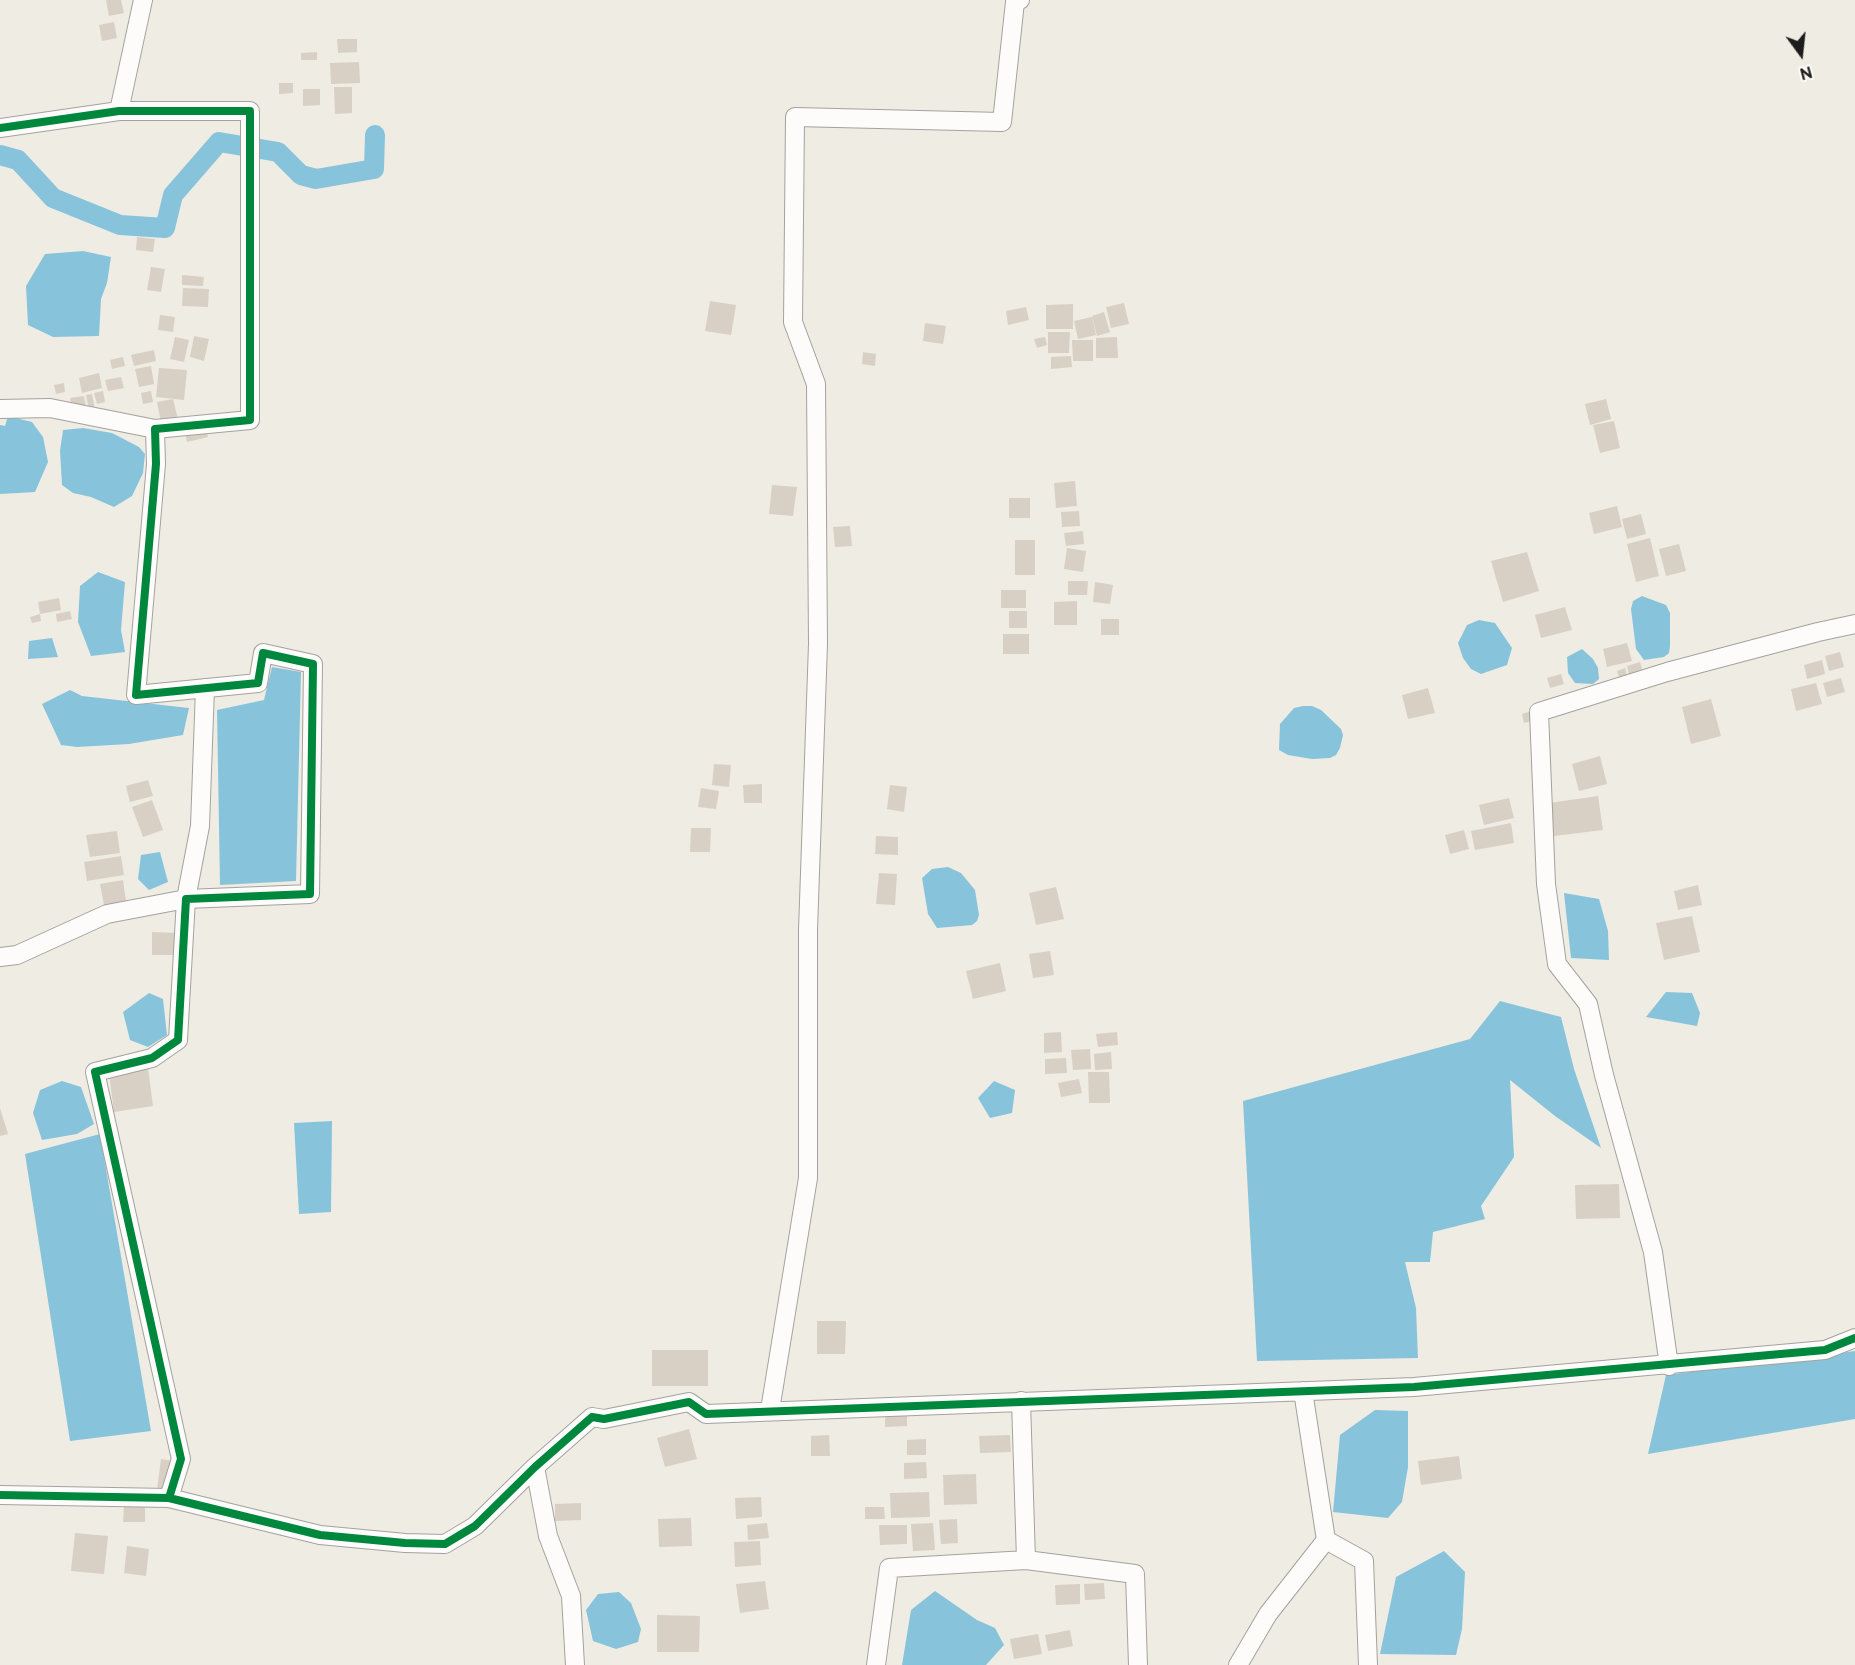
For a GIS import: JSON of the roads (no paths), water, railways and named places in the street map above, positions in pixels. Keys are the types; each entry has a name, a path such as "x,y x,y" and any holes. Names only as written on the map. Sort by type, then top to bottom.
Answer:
{"street":[{"path":"119,111 142,0"},
{"path":"770,1410 808,1178 808,930 818,644 816,384 793,322 795,117 1002,122 1015,2 1020,0"},
{"path":"0,128 119,111 250,111 250,420 154,429 50,408 0,409"},
{"path":"0,957 17,955 107,914 186,899 310,894 313,664 263,653 258,683 136,695 156,464 154,429"},
{"path":"1669,1366 1653,1252 1604,1075 1588,1004 1557,964 1546,884 1539,712 1667,672 1855,624"},
{"path":"169,1498 182,1459 95,1072 152,1058 178,1040 186,899 200,826 206,688"},
{"path":"0,1495 169,1498 320,1535 405,1543 445,1544 475,1526 535,1467 592,1417 604,1419 690,1402 706,1414 1414,1387 1669,1366 1826,1350 1855,1338"},
{"path":"1239,1665 1268,1614 1326,1540 1303,1391"},
{"path":"1021,1401 1026,1560"},
{"path":"535,1467 548,1536 571,1596 575,1665"},
{"path":"1326,1540 1364,1561 1368,1665"},
{"path":"876,1665 889,1568 1026,1560 1135,1574 1137,1665"}],"water":[{"path":"83,251 111,257 107,283 101,299 99,336 53,337 28,325 26,286 45,254"},
{"path":"8,416 32,422 43,437 48,462 35,492 0,494 0,425 5,426"},
{"path":"83,428 112,433 139,447 145,454 143,473 132,496 114,507 91,497 73,493 62,485 60,451 63,430"},
{"path":"98,572 125,582 121,630 125,652 91,656 78,622 80,586"},
{"path":"1642,596 1666,605 1670,613 1670,646 1669,653 1664,657 1644,660 1636,649 1631,609 1633,601"},
{"path":"1479,620 1495,623 1512,648 1507,665 1481,674 1471,669 1463,658 1458,643 1467,625"},
{"path":"52,638 58,657 28,659 29,641"},
{"path":"1582,649 1593,659 1598,668 1599,679 1593,684 1575,683 1568,673 1567,657"},
{"path":"272,667 301,672 296,881 220,885 217,710 264,700"},
{"path":"70,690 82,696 189,708 183,735 129,744 77,747 61,745 42,704"},
{"path":"1312,706 1321,710 1341,729 1343,735 1336,755 1330,758 1312,759 1288,755 1279,750 1280,724 1294,708"},
{"path":"160,852 168,882 149,890 138,879 141,855"},
{"path":"948,867 961,873 975,890 979,915 977,921 972,925 937,928 928,914 922,878 932,869"},
{"path":"1564,893 1599,899 1608,931 1609,960 1571,958"},
{"path":"1666,992 1692,993 1700,1013 1697,1026 1646,1017"},
{"path":"149,993 163,999 167,1035 148,1047 130,1040 123,1012"},
{"path":"1500,1001 1561,1017 1574,1069 1601,1148 1555,1116 1510,1080 1514,1157 1481,1206 1485,1219 1433,1232 1430,1262 1405,1262 1416,1308 1418,1358 1257,1361 1243,1101 1470,1039"},
{"path":"62,1081 81,1087 94,1124 77,1134 42,1140 33,1113 40,1090"},
{"path":"994,1081 1015,1090 1012,1113 990,1118 978,1098"},
{"path":"332,1121 331,1212 299,1214 294,1123"},
{"path":"100,1134 151,1431 70,1441 25,1154"},
{"path":"1855,1351 1855,1419 1648,1454 1666,1375"},
{"path":"1375,1410 1408,1411 1408,1467 1402,1502 1388,1518 1333,1512 1340,1435"},
{"path":"1444,1551 1465,1572 1462,1629 1456,1655 1380,1654 1396,1577"},
{"path":"935,1591 977,1620 995,1628 1004,1645 986,1665 902,1665 911,1610"},
{"path":"619,1592 631,1603 641,1629 638,1642 616,1649 593,1641 586,1610 598,1594"}],"waterway":[{"path":"0,155 18,160 53,198 120,225 165,228 173,195 219,142 278,152 301,175 316,179 374,169 375,135"}]}
